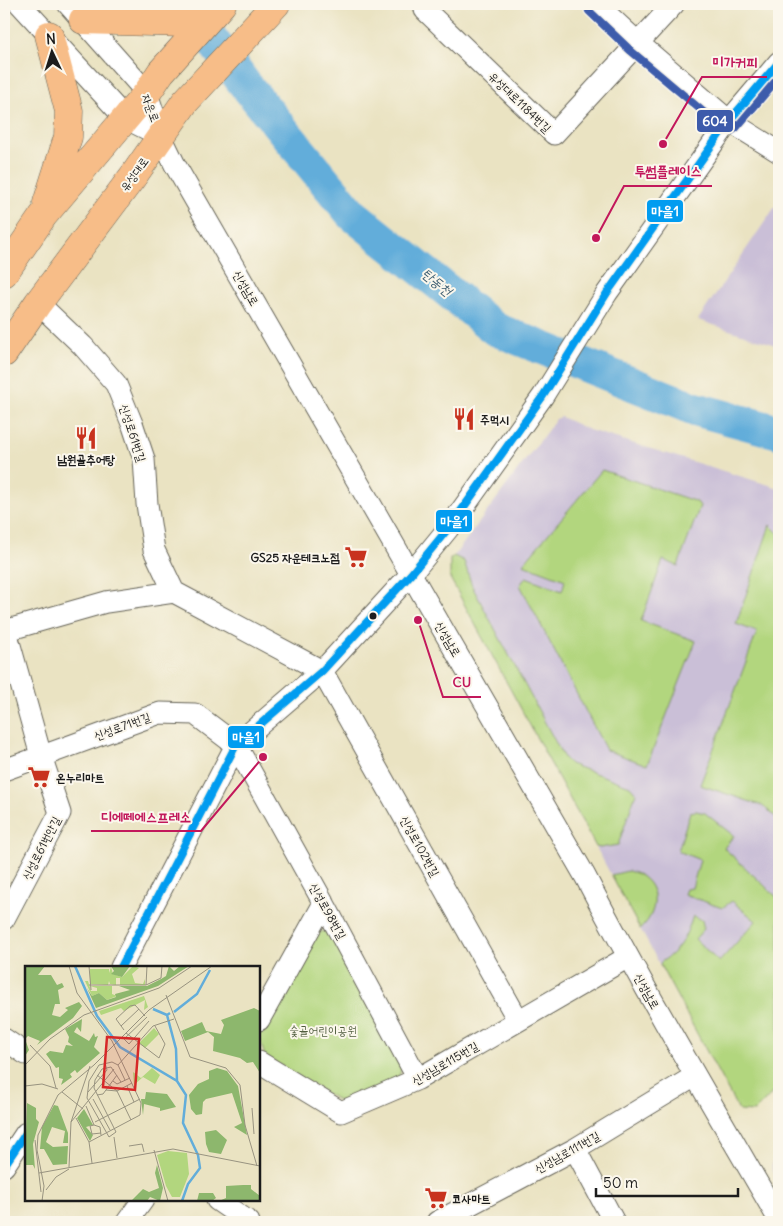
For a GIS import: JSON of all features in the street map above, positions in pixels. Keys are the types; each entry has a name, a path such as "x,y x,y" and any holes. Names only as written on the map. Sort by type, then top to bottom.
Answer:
{"main road":[{"name":"유성대로","path":"4,353 38,303 129,182 185,102 271,9"},
{"path":"75,12 120,22 185,23 215,11"},
{"path":"4,273 43,216 215,11"},
{"path":"43,216 68,137 69,111 49,35"}],"street":[{"name":"자운로","path":"20,4 126,118 161,136"},
{"name":"유성대로1184번길","path":"430,4 425,10 554,134 674,4"},
{"path":"596,4 638,43 729,121 779,152"},
{"name":"자운로","path":"75,12 154,83 161,136"},
{"path":"122,966 236,745 322,672 411,574 451,526 544,396 607,293 729,121 779,62"},
{"name":"신성남로","path":"161,136 175,165 586,876 628,958 779,1220"},
{"name":"신성로61번길","path":"38,303 83,346 116,384 144,459 147,504 154,550 174,592"},
{"path":"5,631 106,602 174,592 322,672"},
{"name":"신성로61번안길","path":"4,919 60,812 41,756 5,631"},
{"name":"신성로102번길","path":"322,672 518,1020"},
{"name":"신성로71번길","path":"4,770 160,713 195,714 236,745"},
{"name":"신성로98번길","path":"236,745 324,903 418,1079"},
{"path":"260,1018 324,903"},
{"name":"신성남로115번길","path":"260,1063 341,1112 418,1079 628,958"},
{"path":"4,1039 25,1053"},
{"name":"신성남로111번길","path":"437,1222 575,1149 695,1076"},
{"path":"4,1166 25,1134"},
{"path":"575,1149 614,1222"},
{"path":"127,1222 142,1201"},
{"path":"218,1201 249,1222"}],"shaded area":[{"path":"779,201 779,346 698,320"},
{"path":"561,417 589,430 779,488 779,1102 771,1094 754,1112 739,1111 450,578 450,559 556,419"},
{"path":"779,1150 779,1183 772,1169 772,1163"}],"green space":[{"path":"602,470 697,502 700,506 678,566 663,560 641,621 696,641 647,765 606,750 520,585 526,577 562,591 565,580 523,564"},
{"path":"770,525 779,534 779,820 763,806 700,785 757,632 736,624"},
{"path":"454,556 464,561 472,586 564,758 570,764 630,786 636,793 618,845 596,847 450,578 450,559"},
{"path":"690,812 705,813 734,836 724,848 779,899 779,1086 754,1112 739,1111 660,965 681,943 693,916 702,920 704,929 695,939 719,962 756,921 732,901 722,908 684,894 686,889 692,888 700,860 678,851"},
{"path":"628,871 638,874 646,880 654,895 652,913 640,929 611,875"},
{"name":"숯골어린이공원","path":"324,931 332,935 403,1065 398,1079 342,1103 265,1056 260,1041 260,1033 315,934"}],"waterway":[{"name":"탄동천","path":"185,4 244,83 352,214 495,329 695,409 779,432"}],"transit line":[{"name":"604","path":"589,11 631,51 726,131 736,128 779,77"},
{"name":"마을1","path":"122,966 236,745 322,671 411,574 451,525 543,396 607,293 729,121 779,62"},
{"name":"마을1","path":"4,1166 25,1134"}],"place":[{"name":"미가커피","path":"663,144"},
{"name":"투썸플레이스","path":"596,238"},
{"name":"주먹시","path":"464,419"},
{"name":"남원골추어탕","path":"86,438"},
{"name":"GS25 자운테크노점","path":"356,557"},
{"name":"CU","path":"418,620"},
{"name":"디에떼에스프레소","path":"263,757"},
{"name":"온누리마트","path":"39,777"},
{"name":"코사마트","path":"436,1198"}]}
